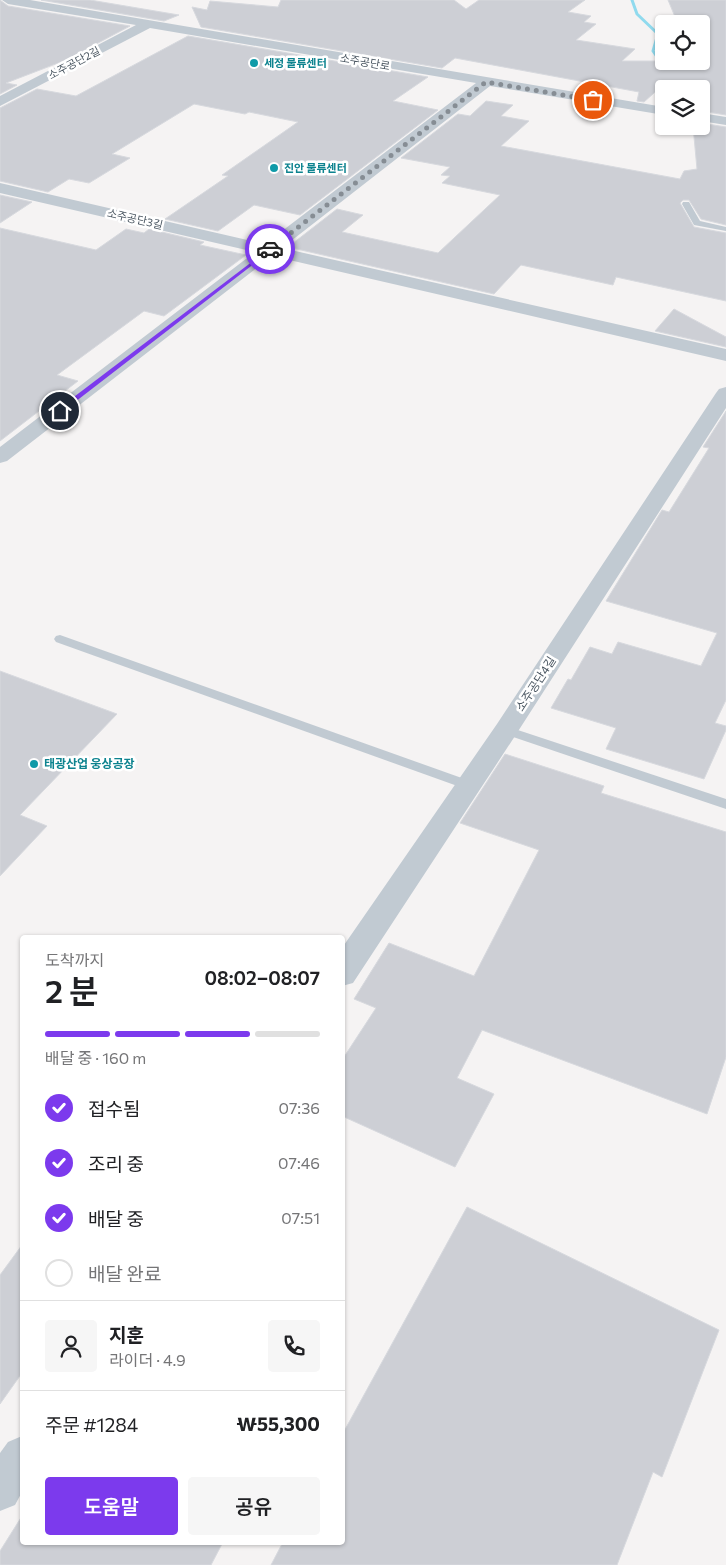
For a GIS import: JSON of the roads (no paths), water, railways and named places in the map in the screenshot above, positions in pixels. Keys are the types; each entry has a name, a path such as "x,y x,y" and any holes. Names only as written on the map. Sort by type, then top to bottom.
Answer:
{"street":[{"name":"소주공단로","path":"8,0 655,110"},
{"name":"소주공단2길","path":"0,102 148,24"},
{"path":"0,457 486,82"},
{"path":"710,118 726,121"},
{"name":"소주공단3길","path":"0,188 726,355"},
{"name":"소주공단4길","path":"345,970 506,730 726,392"},
{"path":"0,1490 20,1459"}],"lane":[{"path":"686,204 697,223 726,229"},
{"path":"60,639 468,785"},
{"path":"506,730 726,804"}],"waterway":[{"path":"632,0 637,14 658,34 653,51 672,80"}],"place":[{"name":"세정 물류센터","path":"254,63"},
{"name":"진안 물류센터","path":"274,168"},
{"name":"태광산업 웅상공장","path":"34,764"}]}
